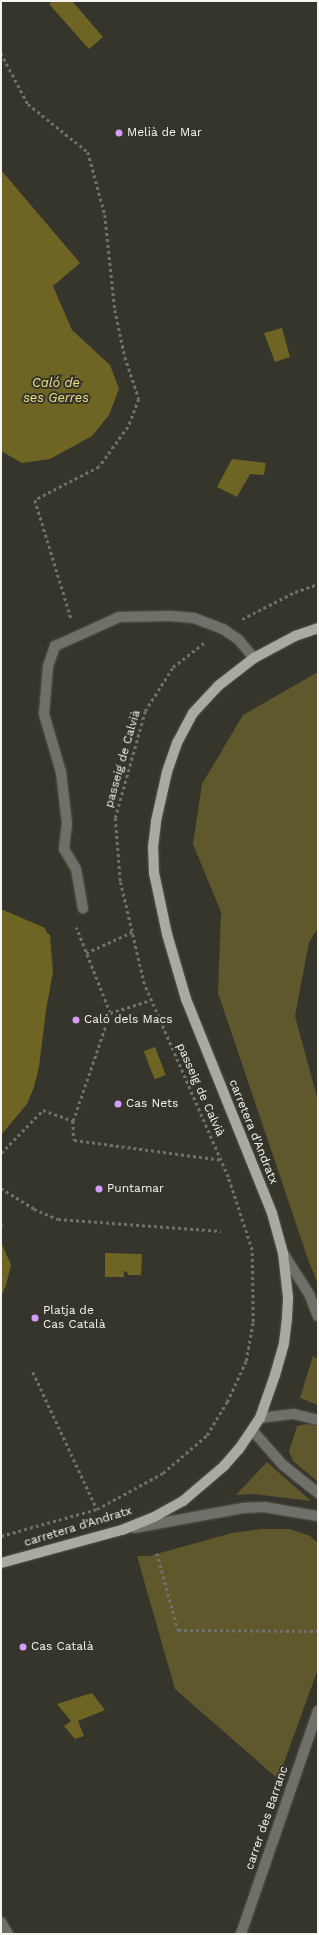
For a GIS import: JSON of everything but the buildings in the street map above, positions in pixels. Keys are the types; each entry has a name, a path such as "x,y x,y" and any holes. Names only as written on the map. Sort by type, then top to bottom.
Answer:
{"main road":[{"name":"carretera d'Andratx","path":"1,1564 122,1530 183,1501 224,1466 239,1449 260,1418 284,1343 288,1297 283,1252 272,1213 186,999 167,934 154,873 153,846 156,821 166,772 184,728 193,712 218,686 254,658 295,636 318,628"}],"street":[{"path":"83,908 76,869 64,849 66,824 61,772 44,714 48,666 55,646 119,617 170,616 194,618 223,629 238,639 254,658"},
{"path":"283,1252 309,1294 318,1316"},
{"path":"260,1418 294,1414 318,1420"},
{"path":"252,1430 283,1465 318,1493"},
{"path":"122,1530 257,1507 318,1516"},
{"name":"carrer des Barranc","path":"241,1934 318,1711"},
{"path":"1,1922 8,1934"}],"path":[{"path":"1,54 28,104 88,152 105,216 117,317 125,357 139,399 128,427 99,467 35,500 75,637"},
{"name":"passeig de Calvià","path":"1,1536 97,1509 163,1473 207,1435 226,1402 246,1361 253,1322 252,1250 228,1177 144,984 120,881 115,818 145,710 173,667 223,629 295,592 318,584"},
{"path":"76,927 110,1013 73,1121 74,1140 221,1160"},
{"path":"86,953 132,932"},
{"path":"110,1013 151,1000"},
{"path":"1,1153 43,1110 73,1121"},
{"path":"1,1188 34,1209 58,1219 221,1231"},
{"path":"33,1372 97,1509"},
{"path":"157,1553 178,1630 318,1631"}],"shaded area":[{"path":"318,672 318,928 309,942 295,1016 318,1101 318,1284 309,1262 218,993 221,912 193,844 202,784 243,715"},
{"path":"313,1356 318,1359 318,1405 300,1398"},
{"path":"306,1424 318,1426 318,1482 293,1461 289,1451 297,1426"},
{"path":"267,1462 311,1501 253,1494 236,1495"},
{"path":"261,1529 290,1529 310,1536 318,1543 318,1669 278,1779 175,1689 137,1556 149,1556 232,1533"}],"water":[{"path":"53,1 72,1 103,37 89,49 49,4"},
{"name":"Caló de ses Gerres","path":"1,170 80,263 53,286 72,330 110,365 119,389 109,415 92,436 50,459 22,463 1,451"},
{"path":"282,328 290,357 275,362 264,333"},
{"path":"232,459 266,463 264,475 250,474 237,497 217,487"},
{"path":"1,909 45,928 46,932 50,935 53,972 46,1010 39,1067 34,1087 27,1104 1,1135"},
{"path":"155,1047 166,1075 155,1079 144,1051"},
{"path":"1,1242 11,1265 1,1297"},
{"path":"105,1253 142,1254 141,1275 128,1275 127,1272 124,1271 124,1277 105,1277"},
{"path":"92,1693 105,1710 78,1721 84,1736 75,1739 64,1726 71,1721 57,1704"}],"place":[{"name":"Melià de Mar","path":"119,133"},
{"name":"Caló dels Macs","path":"76,1020"},
{"name":"Cas Nets","path":"118,1104"},
{"name":"Puntamar","path":"99,1189"},
{"name":"Platja de Cas Català","path":"35,1318"},
{"name":"Cas Català","path":"23,1647"}]}
